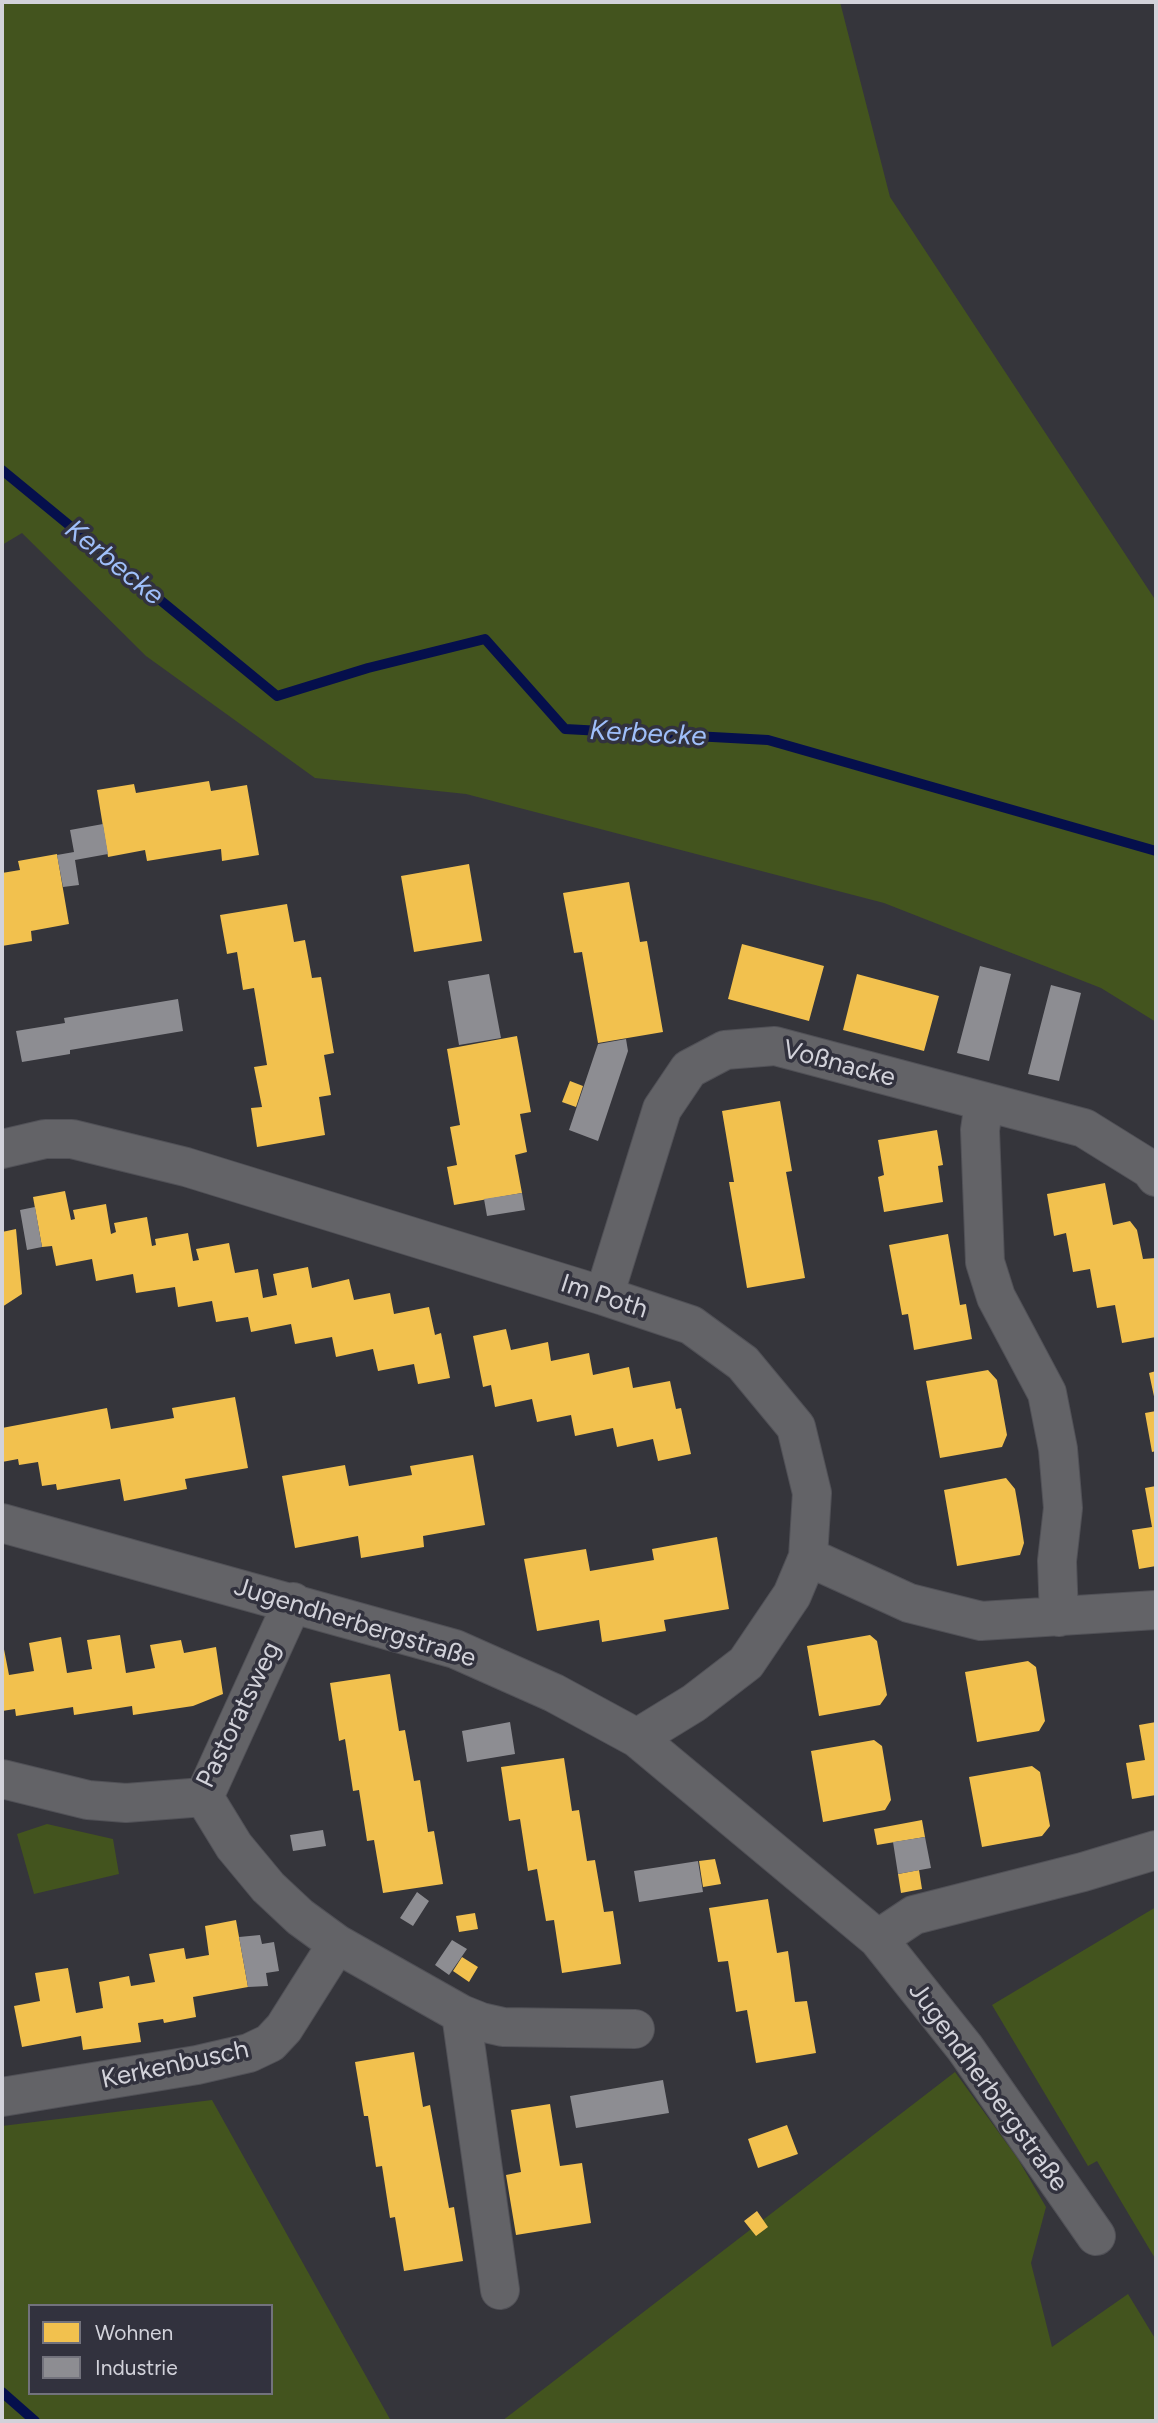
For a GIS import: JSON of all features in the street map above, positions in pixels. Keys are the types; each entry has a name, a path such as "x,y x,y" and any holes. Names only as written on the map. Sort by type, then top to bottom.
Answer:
{"street":[{"name":"Voßnacke","path":"604,1296 662,1109 689,1069 725,1049 775,1046 1084,1128 1150,1168 1156,1177"},
{"path":"984,1103 980,1130 985,1262 996,1297 1047,1393 1058,1448 1063,1508 1057,1561 1059,1617"},
{"name":"Im Poth","path":"2,1149 46,1139 72,1139 186,1167 691,1325 743,1363 796,1427 812,1493 808,1557 792,1595 746,1663 694,1703 637,1738"},
{"name":"Jugendherbergstraße","path":"2,1523 456,1649 554,1693 637,1738 878,1939 965,2048 1096,2236"},
{"path":"808,1557 909,1603 981,1621 1156,1610"},
{"name":"Pastoratsweg","path":"2,1779 88,1800 126,1803 204,1797 293,1602"},
{"path":"204,1797 234,1846 268,1887 300,1917 337,1944 461,2014 503,2027 635,2029"},
{"path":"878,1939 914,1915 1083,1872 1156,1850"},
{"name":"Kerkenbusch","path":"2,2097 197,2065 248,2053 270,2043 284,2028 337,1944"},
{"path":"461,2014 500,2290"}],"green space":[{"path":"2,2 840,2 890,197 1156,601 1156,1022 1101,988 884,903 466,794 315,778 146,656 22,533 2,545"},
{"path":"47,1824 113,1839 119,1874 34,1894 17,1834"},
{"path":"1156,1907 1156,2260 1097,2161 1088,2166 992,2005"},
{"path":"955,2072 1018,2159 1046,2207 1031,2263 1052,2347 1128,2294 1156,2340 1156,2421 502,2421"},
{"path":"212,2100 391,2421 3,2421 2,2126"}],"building: Wohnen":[{"path":"209,781 211,791 247,785 259,855 222,861 221,849 147,861 145,850 108,857 97,790 134,784 136,793"},
{"path":"57,854 69,924 31,931 32,941 2,946 2,873 20,870 18,861"},
{"path":"469,864 482,941 414,952 401,876"},
{"path":"629,882 640,942 647,941 663,1032 598,1043 582,952 574,953 563,893"},
{"path":"287,904 294,942 305,940 312,978 321,977 334,1053 324,1055 331,1095 319,1097 325,1135 257,1147 251,1108 262,1107 254,1067 267,1065 254,988 243,990 237,952 227,954 220,915"},
{"path":"742,944 824,966 809,1021 728,999"},
{"path":"857,974 939,996 924,1051 843,1030"},
{"path":"517,1036 531,1112 520,1114 527,1152 515,1155 522,1193 454,1205 447,1167 457,1165 450,1127 460,1125 447,1049"},
{"path":"570,1081 583,1086 576,1107 562,1102"},
{"path":"780,1101 792,1171 786,1172 805,1278 747,1288 729,1182 734,1182 722,1111"},
{"path":"937,1130 943,1165 938,1166 943,1202 884,1212 878,1177 884,1175 878,1140"},
{"path":"1105,1183 1113,1225 1130,1221 1137,1230 1143,1259 1156,1258 1156,1337 1122,1343 1115,1305 1097,1308 1090,1269 1073,1272 1066,1233 1054,1236 1047,1194"},
{"path":"65,1191 71,1220 75,1219 73,1210 106,1204 111,1234 116,1232 114,1223 147,1217 152,1246 156,1245 155,1239 188,1233 193,1261 199,1260 196,1249 229,1243 235,1273 258,1269 263,1298 277,1295 273,1274 308,1267 312,1288 349,1279 354,1300 390,1293 394,1314 429,1307 435,1335 441,1333 450,1378 418,1384 414,1364 378,1371 373,1349 336,1357 332,1337 295,1344 291,1324 251,1332 248,1317 216,1322 212,1301 178,1307 175,1287 136,1293 133,1274 96,1281 92,1259 56,1266 52,1246 42,1247 33,1197"},
{"path":"16,1229 22,1294 2,1307 2,1232"},
{"path":"948,1234 960,1305 966,1304 972,1339 914,1350 908,1314 902,1315 889,1245"},
{"path":"506,1329 511,1350 548,1342 551,1361 589,1353 593,1375 629,1367 633,1388 670,1381 676,1409 681,1408 691,1454 658,1461 653,1439 617,1447 613,1428 575,1436 571,1415 537,1422 532,1399 495,1407 491,1385 483,1387 473,1336"},
{"path":"988,1370 997,1380 1007,1435 1002,1447 940,1458 926,1381"},
{"path":"1156,1371 1156,1401 1155,1401 1149,1373"},
{"path":"235,1397 248,1468 185,1479 187,1489 124,1501 120,1479 57,1490 56,1484 42,1486 38,1462 19,1465 18,1459 2,1462 2,1428 107,1408 111,1429 174,1418 172,1408"},
{"path":"1156,1411 1156,1451 1152,1452 1145,1413"},
{"path":"473,1455 485,1525 423,1536 424,1547 361,1558 358,1536 295,1548 282,1476 345,1465 349,1486 412,1475 410,1466"},
{"path":"1006,1478 1015,1489 1024,1543 1020,1555 957,1566 944,1490"},
{"path":"1156,1486 1156,1566 1139,1569 1132,1530 1152,1527 1145,1488"},
{"path":"717,1537 729,1609 664,1620 666,1631 602,1642 599,1620 537,1631 524,1559 586,1549 590,1571 654,1560 652,1549"},
{"path":"120,1635 126,1673 155,1668 150,1645 181,1640 184,1653 216,1647 223,1694 193,1706 133,1715 132,1706 74,1715 73,1707 16,1716 15,1709 2,1711 2,1639 9,1675 34,1671 29,1643 61,1637 67,1673 92,1669 87,1640"},
{"path":"870,1635 877,1641 887,1695 880,1705 819,1716 807,1646"},
{"path":"1028,1661 1036,1667 1045,1721 1039,1731 977,1742 965,1672"},
{"path":"390,1674 399,1731 405,1730 414,1781 420,1780 428,1832 434,1831 443,1884 383,1893 374,1840 367,1841 359,1790 353,1791 345,1739 339,1741 330,1683"},
{"path":"1156,1722 1156,1795 1132,1799 1126,1763 1145,1760 1139,1725"},
{"path":"874,1740 882,1746 891,1800 885,1810 823,1822 811,1751"},
{"path":"564,1758 572,1811 579,1810 587,1861 595,1860 604,1912 613,1911 621,1964 562,1973 554,1920 546,1921 537,1869 528,1871 520,1819 509,1821 501,1767"},
{"path":"1032,1766 1040,1772 1050,1826 1042,1836 982,1847 969,1777"},
{"path":"922,1820 925,1837 877,1845 874,1829"},
{"path":"715,1859 721,1884 703,1887 699,1861"},
{"path":"919,1870 922,1889 901,1893 898,1874"},
{"path":"768,1899 777,1953 788,1951 795,2002 807,2001 816,2053 756,2063 747,2010 736,2012 728,1961 718,1962 709,1908"},
{"path":"475,1913 478,1929 459,1932 456,1916"},
{"path":"236,1920 248,1987 193,1997 196,2017 164,2023 163,2019 138,2023 141,2042 83,2050 81,2036 22,2047 14,2006 40,2001 35,1973 68,1968 76,2013 103,2008 99,1982 129,1976 131,1986 155,1982 149,1954 184,1948 186,1959 209,1955 205,1926"},
{"path":"462,1957 478,1967 469,1982 453,1971"},
{"path":"414,2052 423,2107 430,2105 449,2208 454,2207 463,2261 404,2271 395,2217 390,2218 382,2166 376,2167 368,2116 364,2116 355,2062"},
{"path":"550,2104 560,2166 582,2163 591,2223 516,2235 506,2175 521,2172 511,2110"},
{"path":"787,2125 798,2154 758,2168 748,2139"},
{"path":"757,2211 768,2227 756,2236 744,2221"}],"building: Industrie":[{"path":"103,824 108,854 75,860 79,885 63,887 57,855 74,852 70,830"},
{"path":"980,966 1011,974 989,1061 957,1053"},
{"path":"489,974 501,1038 459,1045 448,981"},
{"path":"1051,985 1081,993 1059,1081 1028,1074"},
{"path":"178,999 183,1031 70,1050 70,1054 22,1062 16,1031 65,1023 64,1018"},
{"path":"626,1039 628,1051 598,1141 569,1130 598,1044"},
{"path":"522,1193 525,1210 487,1216 484,1199"},
{"path":"35,1207 42,1247 27,1250 20,1210"},
{"path":"510,1722 515,1754 467,1762 462,1731"},
{"path":"323,1830 326,1846 293,1851 290,1835"},
{"path":"925,1837 931,1868 898,1874 893,1842"},
{"path":"698,1861 703,1892 639,1902 634,1871"},
{"path":"417,1892 429,1901 413,1926 400,1918"},
{"path":"260,1935 262,1944 274,1942 279,1971 266,1973 268,1986 248,1987 239,1937"},
{"path":"452,1940 467,1949 449,1975 435,1965"},
{"path":"663,2080 669,2113 576,2128 570,2096"}],"waterway":[{"name":"Kerbecke","path":"2,470 277,696 368,668 485,639 565,729 768,740 1156,851"},
{"path":"2,2392 35,2421"}]}
